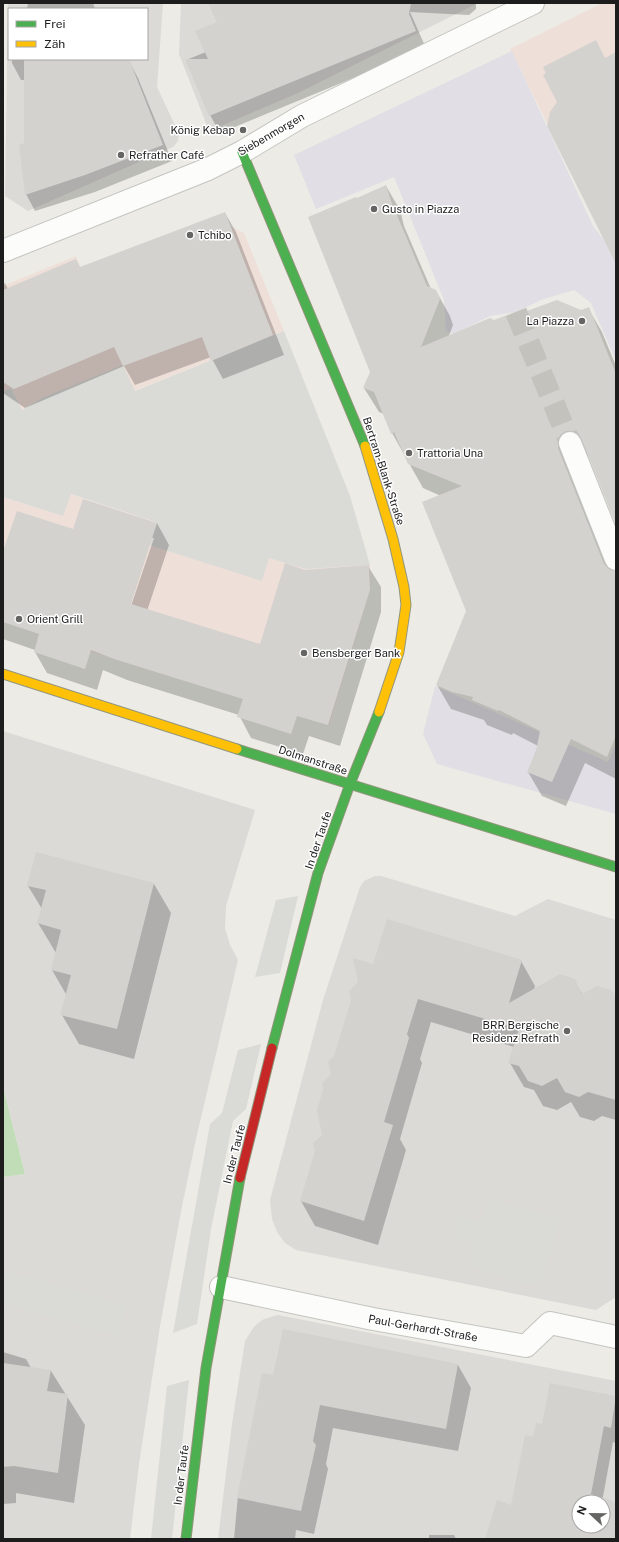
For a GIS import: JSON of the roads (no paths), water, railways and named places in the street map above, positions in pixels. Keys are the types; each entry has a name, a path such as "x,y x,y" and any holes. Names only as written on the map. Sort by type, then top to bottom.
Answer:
{"street":[{"name":"Siebenmorgen","path":"3,251 208,169 242,152 302,116 533,3"},
{"name":"Bertram-Blank-Straße","path":"242,152 364,442 393,539 404,587 406,605 405,618 399,652 373,729 350,784"},
{"path":"570,442 616,560"},
{"name":"Dolmanstraße","path":"3,674 616,867"},
{"name":"In der Taufe","path":"186,1539 206,1368 237,1190 282,1007 318,873 350,784"},
{"name":"Paul-Gerhardt-Straße","path":"221,1287 373,1319 526,1346 550,1323 616,1337"}],"tunnel":[{"path":"516,312 570,443"}],"place":[{"name":"König Kebap","path":"243,130"},
{"name":"Refrather Café","path":"121,155"},
{"name":"Gusto in Piazza","path":"374,209"},
{"name":"Tchibo","path":"190,235"},
{"name":"La Piazza","path":"582,321"},
{"name":"Trattoria Una","path":"409,453"},
{"name":"Orient Grill","path":"19,619"},
{"name":"Bensberger Bank","path":"304,653"},
{"name":"BRR Bergische Residenz Refrath","path":"567,1031"}]}
